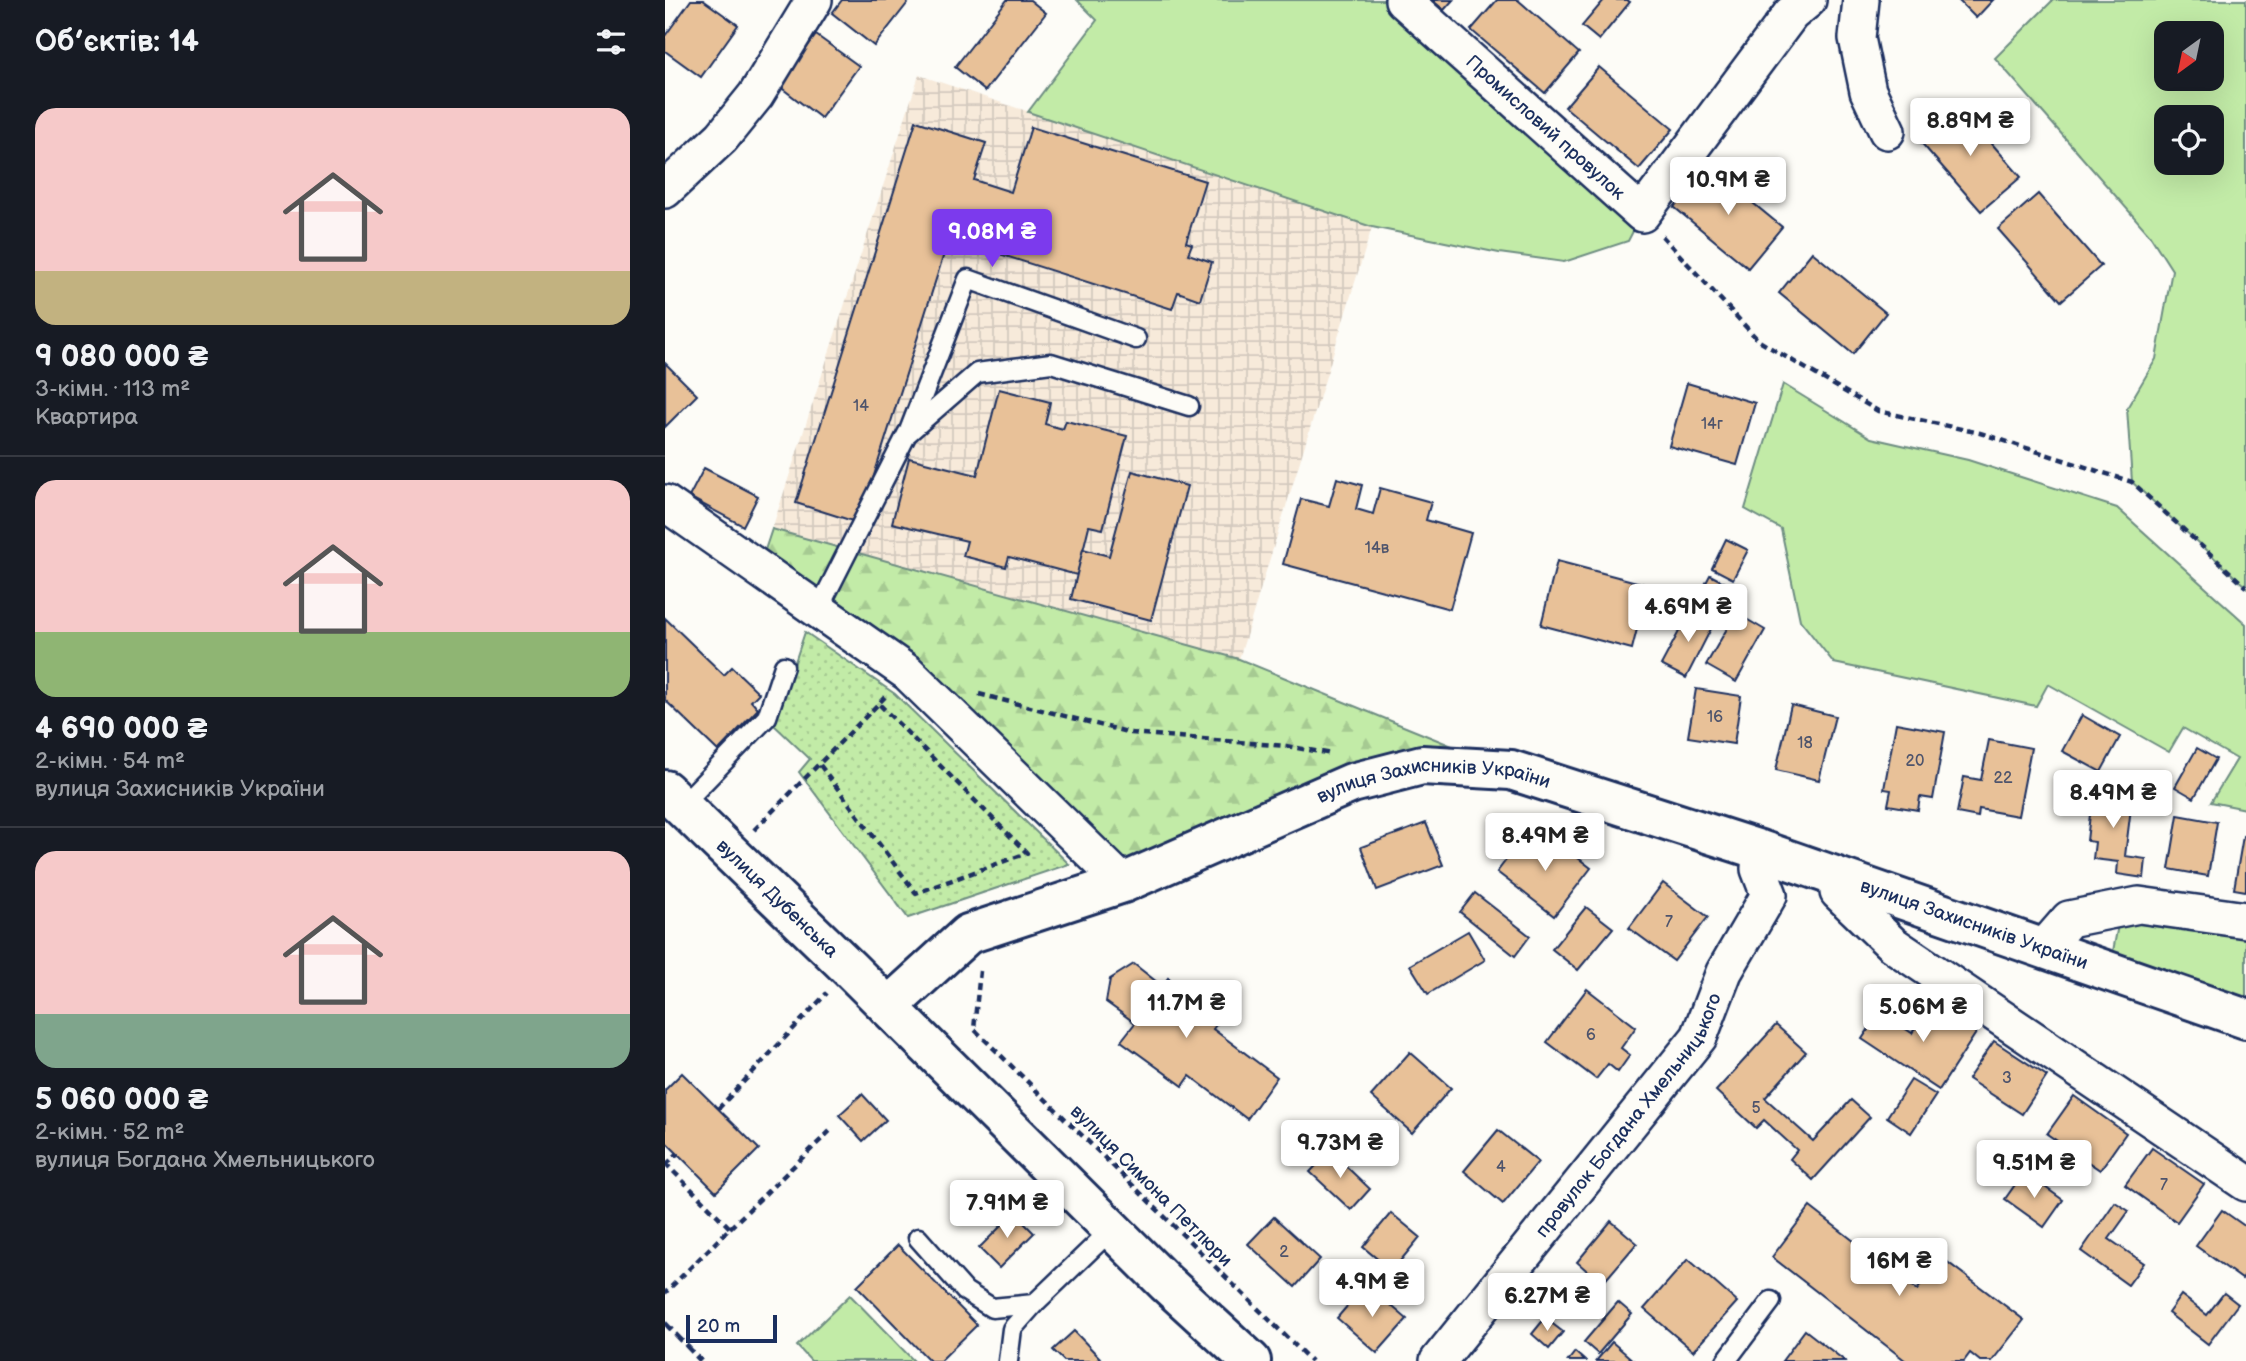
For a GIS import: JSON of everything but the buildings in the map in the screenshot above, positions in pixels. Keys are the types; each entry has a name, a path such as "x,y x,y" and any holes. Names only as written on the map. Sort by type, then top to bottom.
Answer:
{"main road":[{"name":"вулиця Захисників України","path":"888,1007 968,934 1123,883 1352,783 1422,765 1511,770 1760,850 2246,1019"},
{"name":"вулиця Дубенська","path":"673,798 1166,1283 1251,1361"}],"street":[{"path":"665,190 722,137 755,96 814,0"},
{"name":"Промисловий провулок","path":"1403,0 1642,214 1791,15 1808,0"},
{"path":"1861,0 1857,38 1868,91 1887,131"},
{"path":"665,502 908,673 1123,883"},
{"name":"провулок Богдана Хмельницького","path":"1438,1361 1699,1037 1724,972 1769,895 1759,869 1760,850"},
{"path":"1837,877 1837,892 1892,944 2246,1183"},
{"path":"2043,949 2069,919 2139,905 2246,920"}],"lane":[{"path":"818,610 907,434 968,279 1136,339"},
{"path":"907,434 977,373 1051,363 1189,406"},
{"path":"673,798 767,718 784,666"},
{"path":"1008,1361 1012,1329 1034,1304 1112,1229"},
{"path":"918,1238 965,1291 992,1308 1034,1304"},
{"path":"1727,1361 1771,1301"}],"path":[{"path":"1642,214 1759,341 1878,411 1980,433 2131,482 2246,587"},
{"path":"729,853 820,765 908,673"},
{"path":"969,691 1131,733 1286,746 1340,756"},
{"path":"820,765 916,893 1027,853 879,704"},
{"name":"вулиця Симона Петлюри","path":"981,964 974,1029 1311,1361"},
{"path":"718,1109 849,969"},
{"path":"665,1293 832,1128"},
{"path":"678,1153 666,1165 730,1228"}],"shaded area":[{"path":"919,75 1372,227 1239,659 772,529"}],"green space":[{"path":"1077,0 1403,0 1642,214 1628,241 1564,262 1499,253 1372,227 1028,112 1097,20"},
{"path":"2053,0 2246,0 2246,587 2132,482 2127,408 2156,359 2172,270 2149,234 1995,58"},
{"path":"1783,384 1871,438 1968,460 2117,508 2246,624 2246,809 2211,802 2237,759 2183,728 2169,752 2048,684 2036,706 1834,663 1800,620 1781,529 1745,509"},
{"path":"772,529 1239,659 1511,770 1422,765 1123,883 908,673 759,568"},
{"path":"805,632 895,694 1069,864 908,918 799,772 810,759 774,725"},
{"path":"2139,905 2246,920 2246,1019 2109,972 2118,925"},
{"path":"850,1295 914,1361 811,1361 797,1346"}],"railway":[{"path":"665,1323 701,1361"}]}
